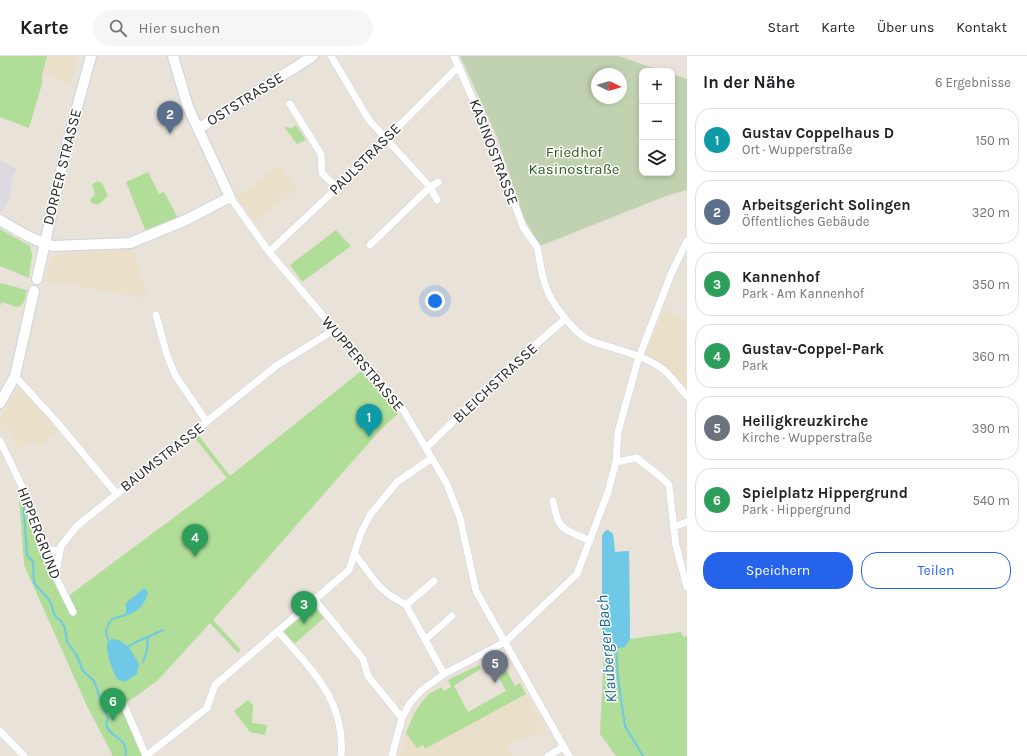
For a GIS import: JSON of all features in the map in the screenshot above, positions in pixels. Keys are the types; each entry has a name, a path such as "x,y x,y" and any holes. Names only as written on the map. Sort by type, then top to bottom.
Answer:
{"street":[{"name":"DORPER STRASSE","path":"37,279 66,148 91,56"},
{"name":"WUPPERSTRASSE","path":"173,56 183,93 230,197 269,252 315,308 398,403 447,484 460,518 476,591 569,756"},
{"name":"OSTSTRASSE","path":"198,129 313,56"},
{"path":"331,56 368,120 430,187 437,200"},
{"name":"KASINOSTRASSE","path":"454,56 492,143 523,227 537,249 548,295 565,319 582,336 639,357 660,367 687,396"},
{"name":"PAULSTRASSE","path":"269,252 337,188 459,66"},
{"path":"290,104 321,154 322,173 337,188"},
{"path":"370,245 430,187 438,182"},
{"path":"0,220 44,244 63,246 130,243 186,220 230,197"},
{"path":"392,756 402,718 410,703 422,690 444,674 505,642 577,574 608,492 616,462 618,432 639,357 671,274 687,241"},
{"path":"0,403 15,376 34,291"},
{"path":"156,315 167,355 175,374 207,422"},
{"name":"BLEICHSTRASSE","path":"426,448 502,374 565,319"},
{"name":"BAUMSTRASSE","path":"15,376 56,421 116,493 276,366 334,330"},
{"name":"HIPPERGRUND","path":"0,441 25,494 42,549 73,612"},
{"path":"124,705 146,756 206,708 215,685 349,570 354,553 370,515 384,496 398,482 432,458"},
{"path":"616,462 637,458 666,482 670,490 676,546 687,587"},
{"path":"55,577 59,551 70,533 116,493"},
{"path":"553,501 559,525 570,533 590,542"},
{"path":"673,527 687,522"},
{"path":"42,549 59,551"},
{"path":"354,553 378,585 388,594 406,605 444,674"},
{"path":"406,605 434,581"},
{"path":"315,600 363,659 368,676 402,718"},
{"path":"425,640 452,616"},
{"path":"278,631 315,674 333,701 341,731 341,756"},
{"path":"0,731 24,756"},
{"path":"548,756 563,747"}],"shaded area":[{"path":"47,56 79,56 71,84 42,75"},
{"path":"0,160 17,169 12,178 10,198 2,211 0,211"},
{"path":"279,166 297,189 255,221 237,197"},
{"path":"133,249 146,290 145,298 45,281 49,263 53,257 59,254"},
{"path":"664,309 687,320 687,391 662,364 645,354"},
{"path":"19,389 29,397 57,431 38,447 34,441 23,448 20,446 17,448 10,433 6,435 0,426 0,418 14,393"},
{"path":"526,694 547,733 524,738 507,746 512,756 400,756 406,733 417,748 423,745 426,749"}],"green space":[{"path":"0,56 47,56 42,75 42,84 29,128 0,117"},
{"name":"Friedhof Kasinostraße","path":"460,56 619,56 653,68 639,68 639,176 675,176 675,75 687,79 687,190 666,196 540,246 524,218 497,137"},
{"path":"296,125 306,140 297,144 284,127 291,128"},
{"path":"148,172 159,194 164,192 178,218 146,232 126,182"},
{"path":"97,181 102,183 108,196 98,205 91,203 90,200 95,194 92,185"},
{"path":"0,229 30,246 32,254 29,278 0,266"},
{"path":"336,230 351,246 302,282 290,265"},
{"path":"0,283 27,290 24,302 21,306 16,307 2,302 0,306"},
{"path":"361,371 398,414 382,428 213,620 241,650 238,653 210,623 158,680 124,705 146,756 113,756 87,706 24,565 19,497 25,493 42,549 67,597 227,478 195,438 199,436 230,476"},
{"path":"608,530 613,534 615,552 629,551 630,639 681,632 683,637 687,636 687,756 616,756 600,734 604,650 602,648 602,536 605,531"},
{"path":"314,606 324,618 294,644 283,631"},
{"path":"479,665 481,669 454,686 468,712 506,691 498,676 507,671 515,686 520,683 526,694 425,749 423,745 417,748 406,733 418,707 429,694 441,687 444,691 451,687 448,680"},
{"path":"248,700 253,705 252,723 267,725 265,735 250,732 234,711"}],"water":[{"path":"608,530 613,534 615,552 629,551 630,639 625,647 605,650 602,648 602,536 605,531"},
{"path":"144,588 148,592 146,600 137,610 126,615 126,603"},
{"path":"111,639 121,641 125,644 139,664 137,674 125,682 118,680 110,662 107,643"}],"waterway":[{"path":"23,498 27,555 33,562 34,583 50,601 55,616 61,621 65,628 67,642 76,654 83,671 93,680 108,718 106,725 108,729 124,744 126,756"},
{"path":"110,622 112,619 126,615"},
{"path":"108,640 106,631 109,623"},
{"path":"134,643 163,630"},
{"path":"143,662 147,650 148,637"},
{"path":"128,647 132,644"},
{"name":"Klauberger Bach","path":"616,646 618,678 625,726 643,756"}],"place":[{"name":"Arbeitsgericht Solingen","path":"170,134"},
{"name":"Gustav Coppelhaus D","path":"369,437"},
{"name":"Gustav-Coppel-Park","path":"195,557"},
{"name":"Kannenhof","path":"304,624"},
{"name":"Heiligkreuzkirche","path":"495,683"},
{"name":"Spielplatz Hippergrund","path":"113,721"}]}
